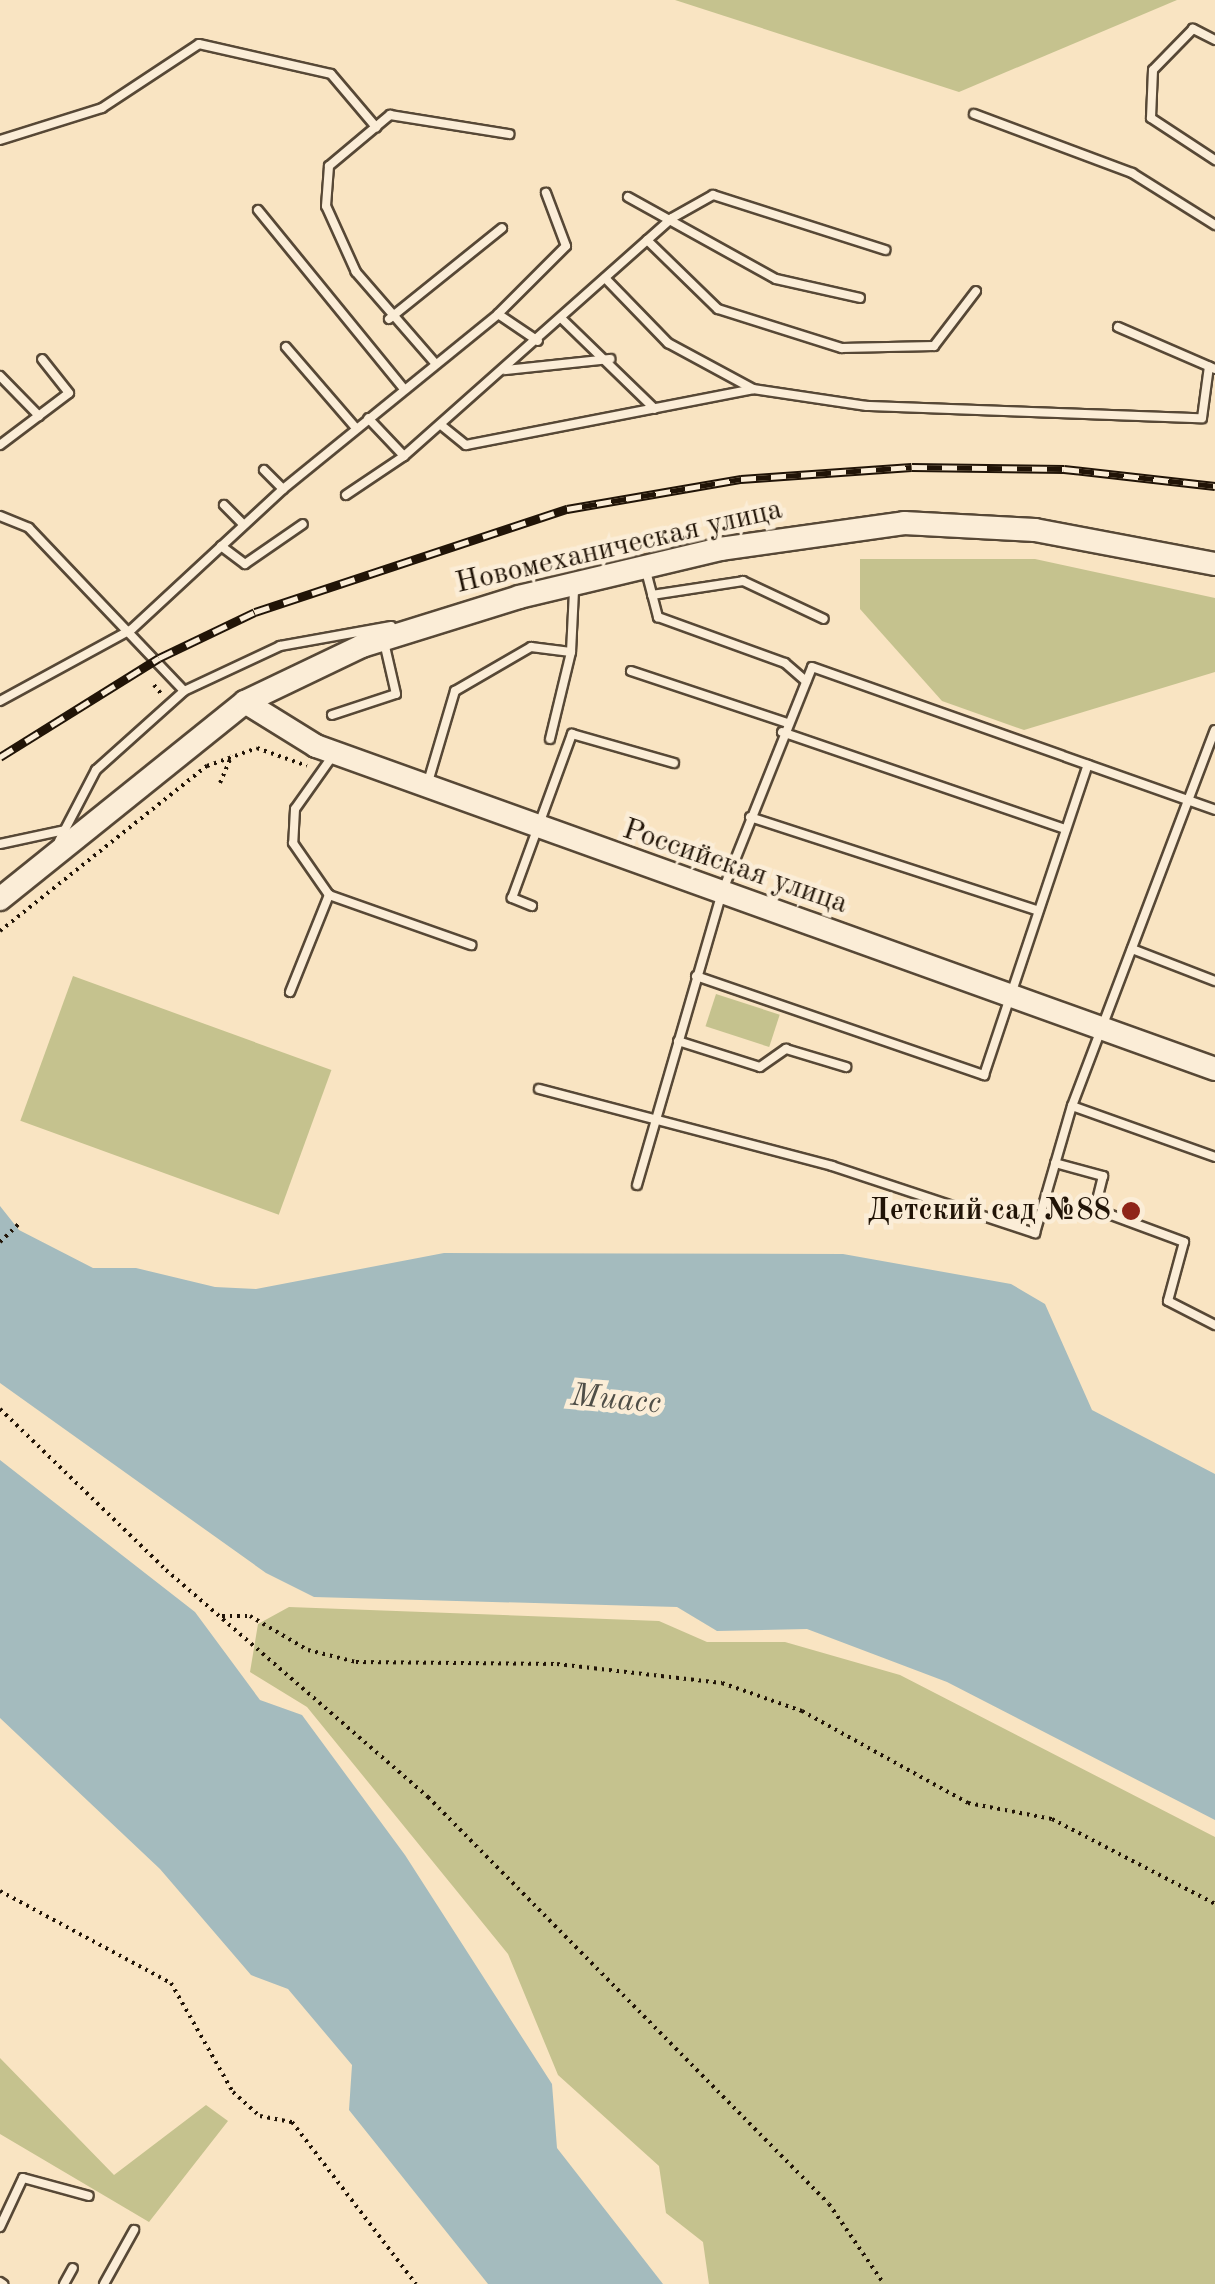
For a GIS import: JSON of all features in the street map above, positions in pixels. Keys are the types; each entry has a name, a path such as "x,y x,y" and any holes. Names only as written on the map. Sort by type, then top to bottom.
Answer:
{"main road":[{"name":"Новомеханическая улица","path":"0,899 245,702 384,639 574,582 849,527 951,523 1215,564"},
{"name":"Российская улица","path":"245,702 330,762 426,787 1215,1069"}],"lane":[{"path":"1215,40 1193,29 1153,70 1151,118 1215,160"},
{"path":"0,140 102,108 199,44 331,74 376,126"},
{"path":"974,114 1132,172 1215,224"},
{"path":"435,363 389,319 326,206 330,166 390,115 509,134"},
{"path":"0,701 132,629 283,489 498,314 566,246 546,194"},
{"path":"346,495 404,456 562,320 672,218 713,196 884,250"},
{"path":"628,197 776,279 860,298"},
{"path":"258,210 404,389"},
{"path":"389,319 502,228"},
{"path":"647,240 718,309 842,348 934,346 976,291"},
{"path":"605,278 668,343 753,389"},
{"path":"498,314 538,341"},
{"path":"562,320 611,359 655,408"},
{"path":"441,424 466,444 753,389 867,406 1202,418 1212,367 1118,326"},
{"path":"286,347 356,428"},
{"path":"505,370 611,359"},
{"path":"0,445 69,393 42,360"},
{"path":"0,376 39,416"},
{"path":"368,418 404,456"},
{"path":"264,470 283,489"},
{"path":"224,505 244,525"},
{"path":"0,516 29,528 132,629 184,691"},
{"path":"221,546 245,564 304,524"},
{"path":"645,565 658,617 785,663 806,680"},
{"path":"652,595 743,581 824,619"},
{"path":"550,738 571,652 574,582"},
{"path":"51,856 96,770 184,691 280,646 469,612"},
{"path":"332,715 396,694 384,639"},
{"path":"426,787 455,692 532,648 571,652"},
{"path":"637,1185 722,894 784,728 812,667 1215,810"},
{"path":"632,671 1066,829"},
{"path":"532,906 512,898 572,734 674,764"},
{"path":"540,1090 832,1166 1035,1233 1072,1106 1186,800 1214,737"},
{"path":"330,762 295,809 293,843 328,895 471,945"},
{"path":"696,976 984,1075 1007,994 1088,765"},
{"path":"750,818 1037,910"},
{"path":"0,844 65,830"},
{"path":"290,992 328,895"},
{"path":"1132,949 1215,981"},
{"path":"678,1041 760,1067 786,1049 846,1067"},
{"path":"1072,1106 1215,1157"},
{"path":"1056,1163 1103,1176 1094,1209 1184,1242 1168,1301 1215,1325"},
{"path":"0,2227 23,2178 89,2196"},
{"path":"104,2284 134,2230"},
{"path":"64,2284 73,2268"}],"path":[{"path":"0,931 234,753 257,748 330,762"},
{"path":"220,783 234,753"},
{"path":"0,1242 20,1223"},
{"path":"0,1409 219,1616 442,1811 829,2204 884,2284"},
{"path":"219,1616 250,1616 308,1650 356,1662 558,1664 722,1683 802,1711 968,1803 1052,1819 1215,1904"},
{"path":"0,1890 180,1991 233,2092 260,2116 292,2122 416,2284"}],"shaded area":[{"path":"675,0 1177,0 959,92"},
{"path":"860,559 1035,559 1215,598 1215,672 1024,730 942,701 860,609"},
{"path":"73,976 331,1070 279,1215 20,1121"},
{"path":"716,994 780,1015 769,1047 705,1026"},
{"path":"289,1607 659,1621 707,1642 785,1642 900,1675 1215,1837 1215,2284 709,2284 703,2242 666,2213 659,2166 558,2075 508,1954 307,1707 250,1672 258,1624"},
{"path":"0,2058 114,2175 206,2105 228,2121 149,2222 0,2134"}],"water":[{"name":"Миасс","path":"0,1206 19,1230 93,1268 136,1268 215,1287 256,1289 444,1253 843,1254 1011,1284 1045,1304 1092,1410 1215,1474 1215,1820 947,1682 807,1629 717,1631 677,1607 314,1597 266,1573 0,1383"},
{"path":"0,1460 195,1612 260,1700 302,1715 405,1855 552,2084 557,2148 663,2284 488,2284 349,2110 352,2065 288,1989 251,1975 160,1869 0,1718"}],"railway":[{"path":"0,757 159,658 255,612 567,509 741,479 912,467 1064,469 1215,486"}],"place":[{"name":"Детский сад №88","path":"1131,1211"}]}
